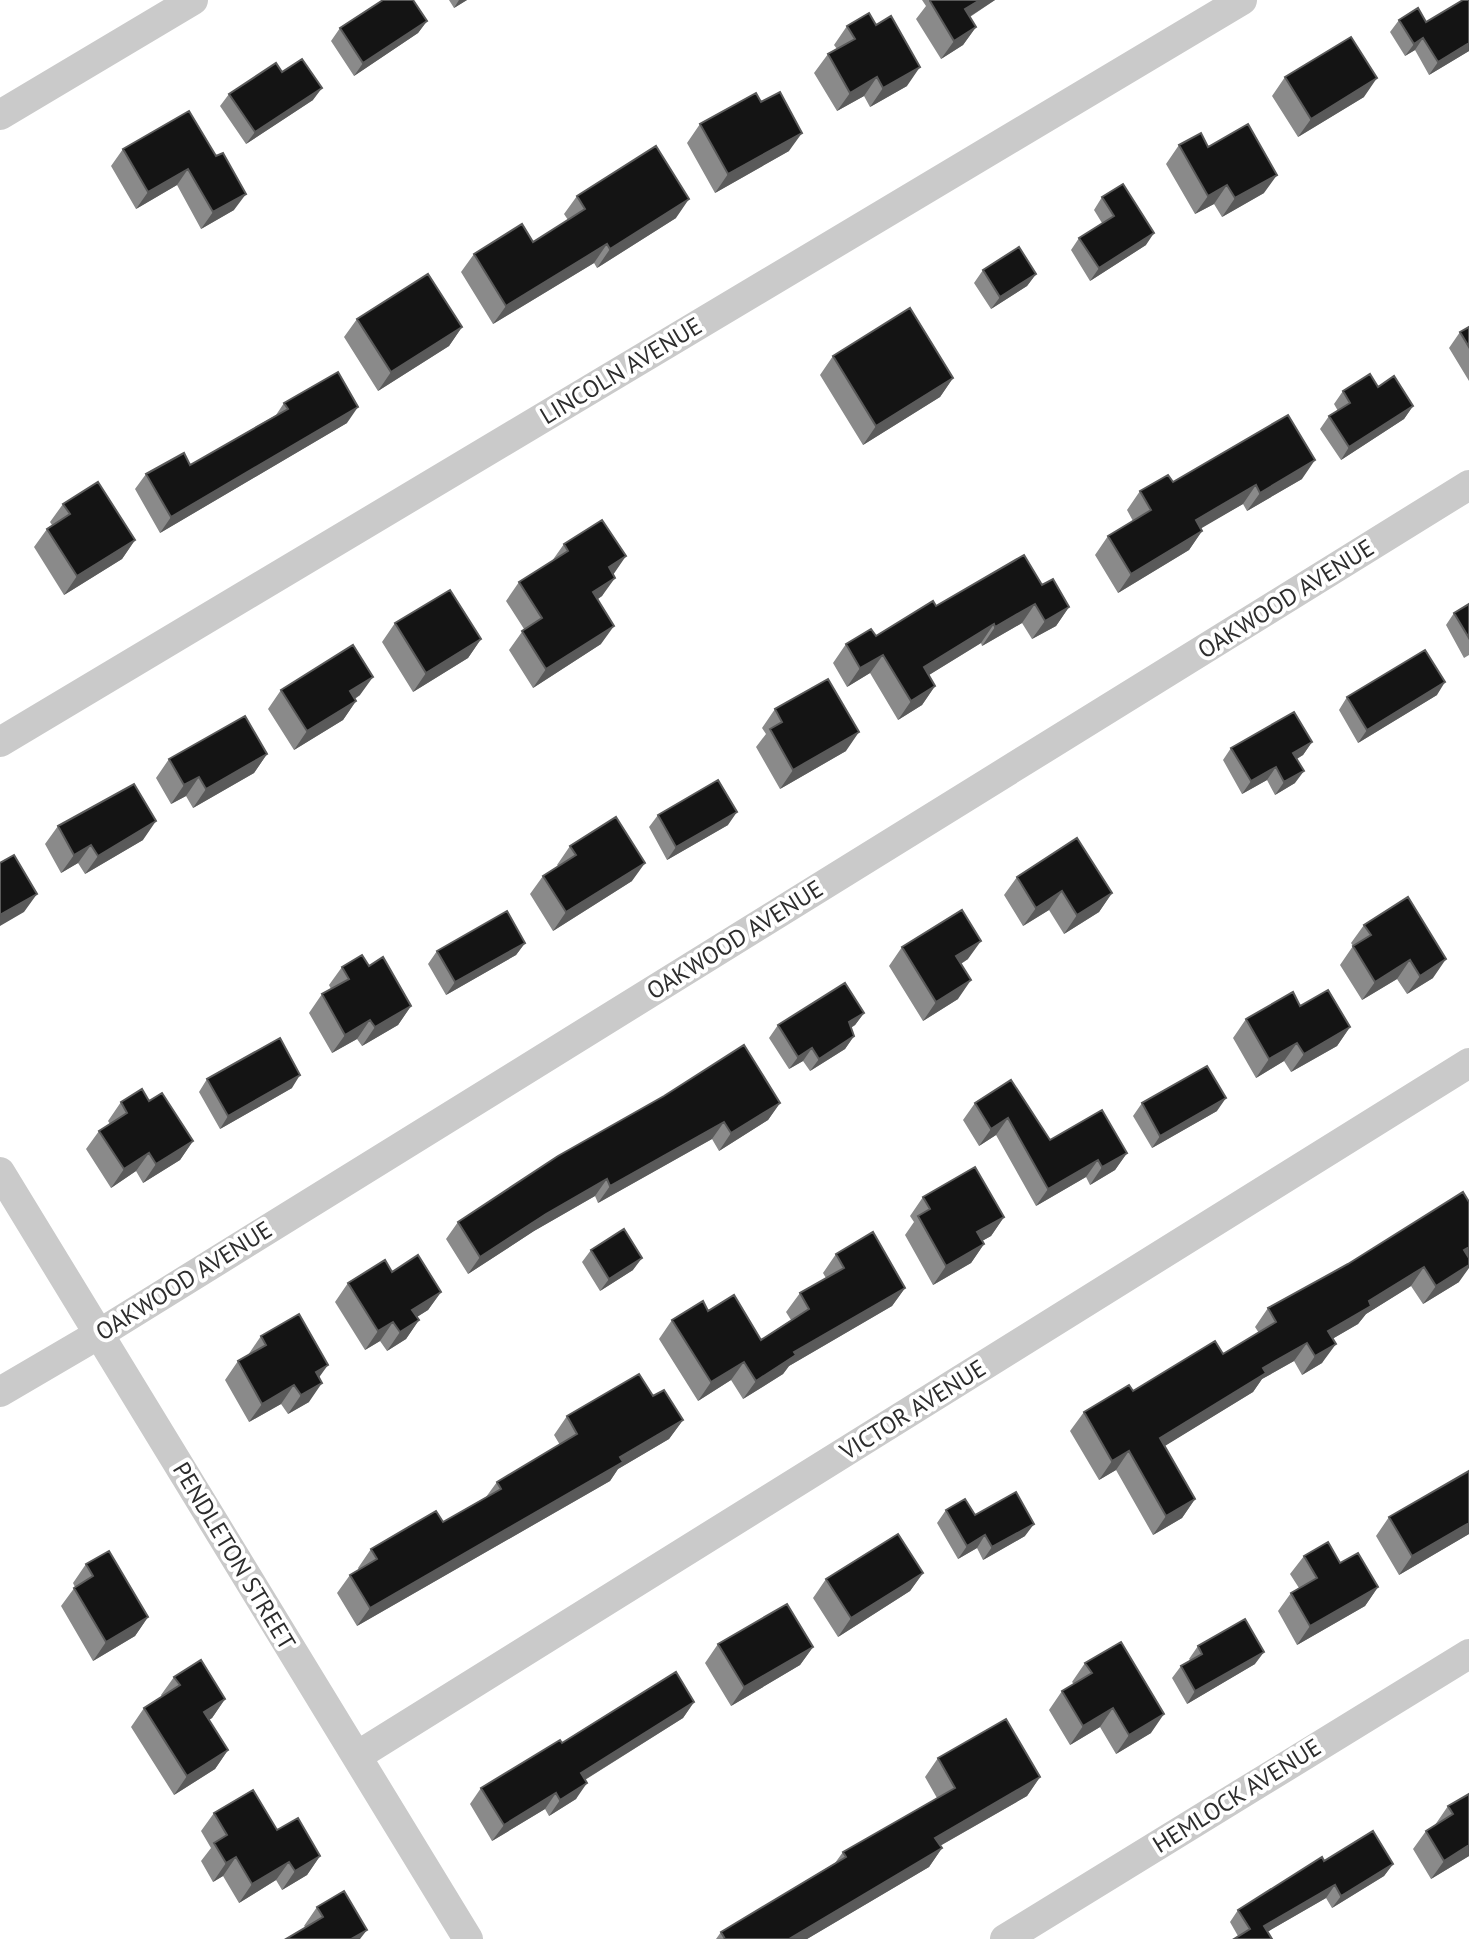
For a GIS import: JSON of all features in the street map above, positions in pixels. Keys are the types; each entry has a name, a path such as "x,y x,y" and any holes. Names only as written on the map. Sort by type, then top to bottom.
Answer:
{"street":[{"path":"0,115 193,0"},
{"name":"LINCOLN AVENUE","path":"0,742 1242,0"},
{"name":"OAKWOOD AVENUE","path":"0,1392 99,1334 1469,485"},
{"name":"VICTOR AVENUE","path":"357,1756 1469,1063"},
{"name":"PENDLETON STREET","path":"0,1172 468,1939"},
{"name":"HEMLOCK AVENUE","path":"1005,1939 1469,1654"}],"building":[{"path":"383,0 413,0 427,21 363,63 340,28"},
{"path":"930,0 980,0 965,9 976,27 954,41"},
{"path":"1463,0 1469,0 1469,43 1438,62 1423,38 1414,44 1399,20 1418,8 1426,22"},
{"path":"869,13 876,25 891,16 920,67 883,88 877,77 850,93 828,54 855,39 847,26"},
{"path":"1351,37 1377,78 1311,119 1285,77"},
{"path":"302,59 322,88 255,132 229,94 276,63 282,72"},
{"path":"780,92 802,133 728,174 700,124 756,93 761,102"},
{"path":"189,111 216,156 223,153 246,194 213,212 188,169 148,192 123,149"},
{"path":"1248,124 1277,175 1235,198 1227,185 1208,196 1179,145 1201,133 1208,147"},
{"path":"656,146 689,199 610,249 607,244 506,306 474,254 522,224 533,242 585,209 577,196"},
{"path":"1123,184 1154,233 1099,268 1079,238 1114,216 1102,197"},
{"path":"1019,247 1036,274 1000,297 983,270"},
{"path":"428,274 462,327 391,372 357,319"},
{"path":"910,308 953,378 876,426 833,356"},
{"path":"1469,327 1469,347 1460,332"},
{"path":"338,372 358,407 171,517 146,474 184,453 190,465 288,409 284,403"},
{"path":"1370,374 1378,387 1394,376 1413,406 1349,447 1329,416 1350,403 1343,391"},
{"path":"1288,415 1315,460 1260,493 1256,485 1196,520 1202,531 1131,574 1108,536 1151,510 1140,491 1168,475 1173,482"},
{"path":"98,482 135,540 77,576 47,529 70,514 63,504"},
{"path":"602,520 626,556 609,567 615,578 593,592 614,626 546,669 522,631 542,618 519,582 568,551 564,544"},
{"path":"1024,555 1042,585 1053,579 1069,607 1045,621 1035,604 995,627 994,624 924,667 935,686 911,701 883,655 860,668 846,644 871,629 876,636 933,601 936,606"},
{"path":"450,590 481,639 426,673 395,623"},
{"path":"1469,604 1469,638 1454,613"},
{"path":"353,645 373,677 350,691 356,701 307,731 281,690"},
{"path":"1425,650 1445,682 1367,730 1347,697"},
{"path":"828,679 859,732 793,770 770,729 782,722 775,709"},
{"path":"1294,712 1312,742 1293,753 1304,771 1284,782 1276,767 1251,781 1231,748"},
{"path":"245,716 267,754 206,789 199,777 184,785 169,759"},
{"path":"718,780 737,812 676,847 658,815"},
{"path":"134,784 156,821 98,856 91,845 74,855 58,826"},
{"path":"616,817 645,863 566,912 543,876 576,855 570,846"},
{"path":"1077,838 1112,893 1077,915 1062,891 1036,908 1017,877"},
{"path":"14,855 37,894 0,915 0,863"},
{"path":"1408,897 1446,959 1420,976 1410,960 1375,982 1353,946 1371,935 1364,925"},
{"path":"962,910 981,941 956,956 971,980 936,1002 902,947"},
{"path":"507,911 525,943 455,982 437,951"},
{"path":"362,955 369,966 383,957 411,1006 375,1027 370,1020 345,1035 322,994 349,979 342,967"},
{"path":"845,983 864,1013 849,1022 854,1036 819,1059 812,1048 798,1057 778,1025"},
{"path":"1328,990 1350,1027 1304,1054 1297,1043 1269,1059 1246,1019 1293,992 1300,1006"},
{"path":"280,1038 300,1075 228,1116 207,1079"},
{"path":"744,1045 780,1103 731,1133 724,1122 610,1186 607,1179 480,1257 458,1222 558,1156 664,1096"},
{"path":"1207,1066 1226,1098 1160,1136 1142,1103"},
{"path":"1011,1080 1050,1140 1102,1110 1127,1153 1102,1167 1098,1160 1048,1189 1008,1118 991,1129 975,1103"},
{"path":"142,1089 149,1101 162,1093 193,1141 156,1164 149,1153 124,1169 99,1131 127,1113 121,1102"},
{"path":"975,1167 1004,1217 977,1232 984,1244 946,1266 918,1216 930,1209 923,1197"},
{"path":"1463,1192 1469,1202 1469,1247 1464,1250 1469,1265 1436,1286 1424,1267 1369,1301 1371,1306 1328,1331 1336,1344 1315,1356 1307,1343 1263,1368 1266,1373 1160,1438 1195,1499 1166,1516 1129,1451 1112,1461 1084,1412 1129,1385 1133,1391 1215,1341 1223,1354 1276,1322 1268,1308 1348,1264"},
{"path":"624,1229 642,1258 609,1279 591,1250"},
{"path":"873,1232 905,1288 794,1352 796,1355 756,1381 744,1362 711,1382 672,1320 703,1301 708,1311 734,1295 761,1340 809,1309 800,1293 844,1268 836,1254"},
{"path":"418,1255 441,1292 412,1310 419,1320 400,1332 393,1322 378,1331 348,1283 385,1260 392,1272"},
{"path":"299,1314 328,1365 316,1372 322,1383 301,1395 294,1385 262,1404 238,1361 266,1345 261,1336"},
{"path":"639,1374 653,1396 664,1390 683,1420 620,1457 623,1462 370,1608 350,1575 377,1559 371,1549 436,1511 443,1522 501,1489 497,1482 577,1434 567,1416"},
{"path":"1469,1471 1469,1523 1412,1556 1389,1517"},
{"path":"1016,1492 1034,1524 992,1547 985,1535 967,1546 946,1510 965,1499 975,1515"},
{"path":"898,1534 923,1573 851,1618 826,1579"},
{"path":"1328,1542 1340,1563 1358,1553 1378,1587 1310,1626 1291,1593 1317,1578 1304,1556"},
{"path":"109,1551 148,1617 106,1642 74,1588 93,1576 86,1564"},
{"path":"787,1604 813,1647 744,1687 718,1644"},
{"path":"1245,1619 1264,1652 1195,1691 1181,1666 1202,1654 1198,1646"},
{"path":"1121,1642 1164,1714 1129,1735 1113,1708 1083,1726 1062,1691 1092,1673 1085,1663"},
{"path":"201,1660 225,1699 204,1712 228,1750 187,1776 144,1708 180,1685 174,1677"},
{"path":"676,1672 694,1702 581,1773 587,1783 560,1800 556,1793 504,1825 481,1788 560,1740 562,1743"},
{"path":"1006,1719 1040,1777 935,1838 942,1848 789,1939 725,1939 721,1932 846,1857 843,1852 955,1788 938,1758"},
{"path":"253,1790 277,1830 298,1818 320,1856 295,1871 289,1862 252,1884 236,1857 226,1863 214,1843 227,1835 214,1813"},
{"path":"1469,1794 1469,1845 1444,1861 1426,1831 1453,1814 1448,1806"},
{"path":"1373,1831 1393,1864 1341,1896 1335,1885 1264,1926 1272,1939 1234,1939 1250,1929 1238,1910 1322,1857 1324,1861"},
{"path":"344,1891 367,1930 351,1939 286,1939 323,1917 317,1907"}]}
